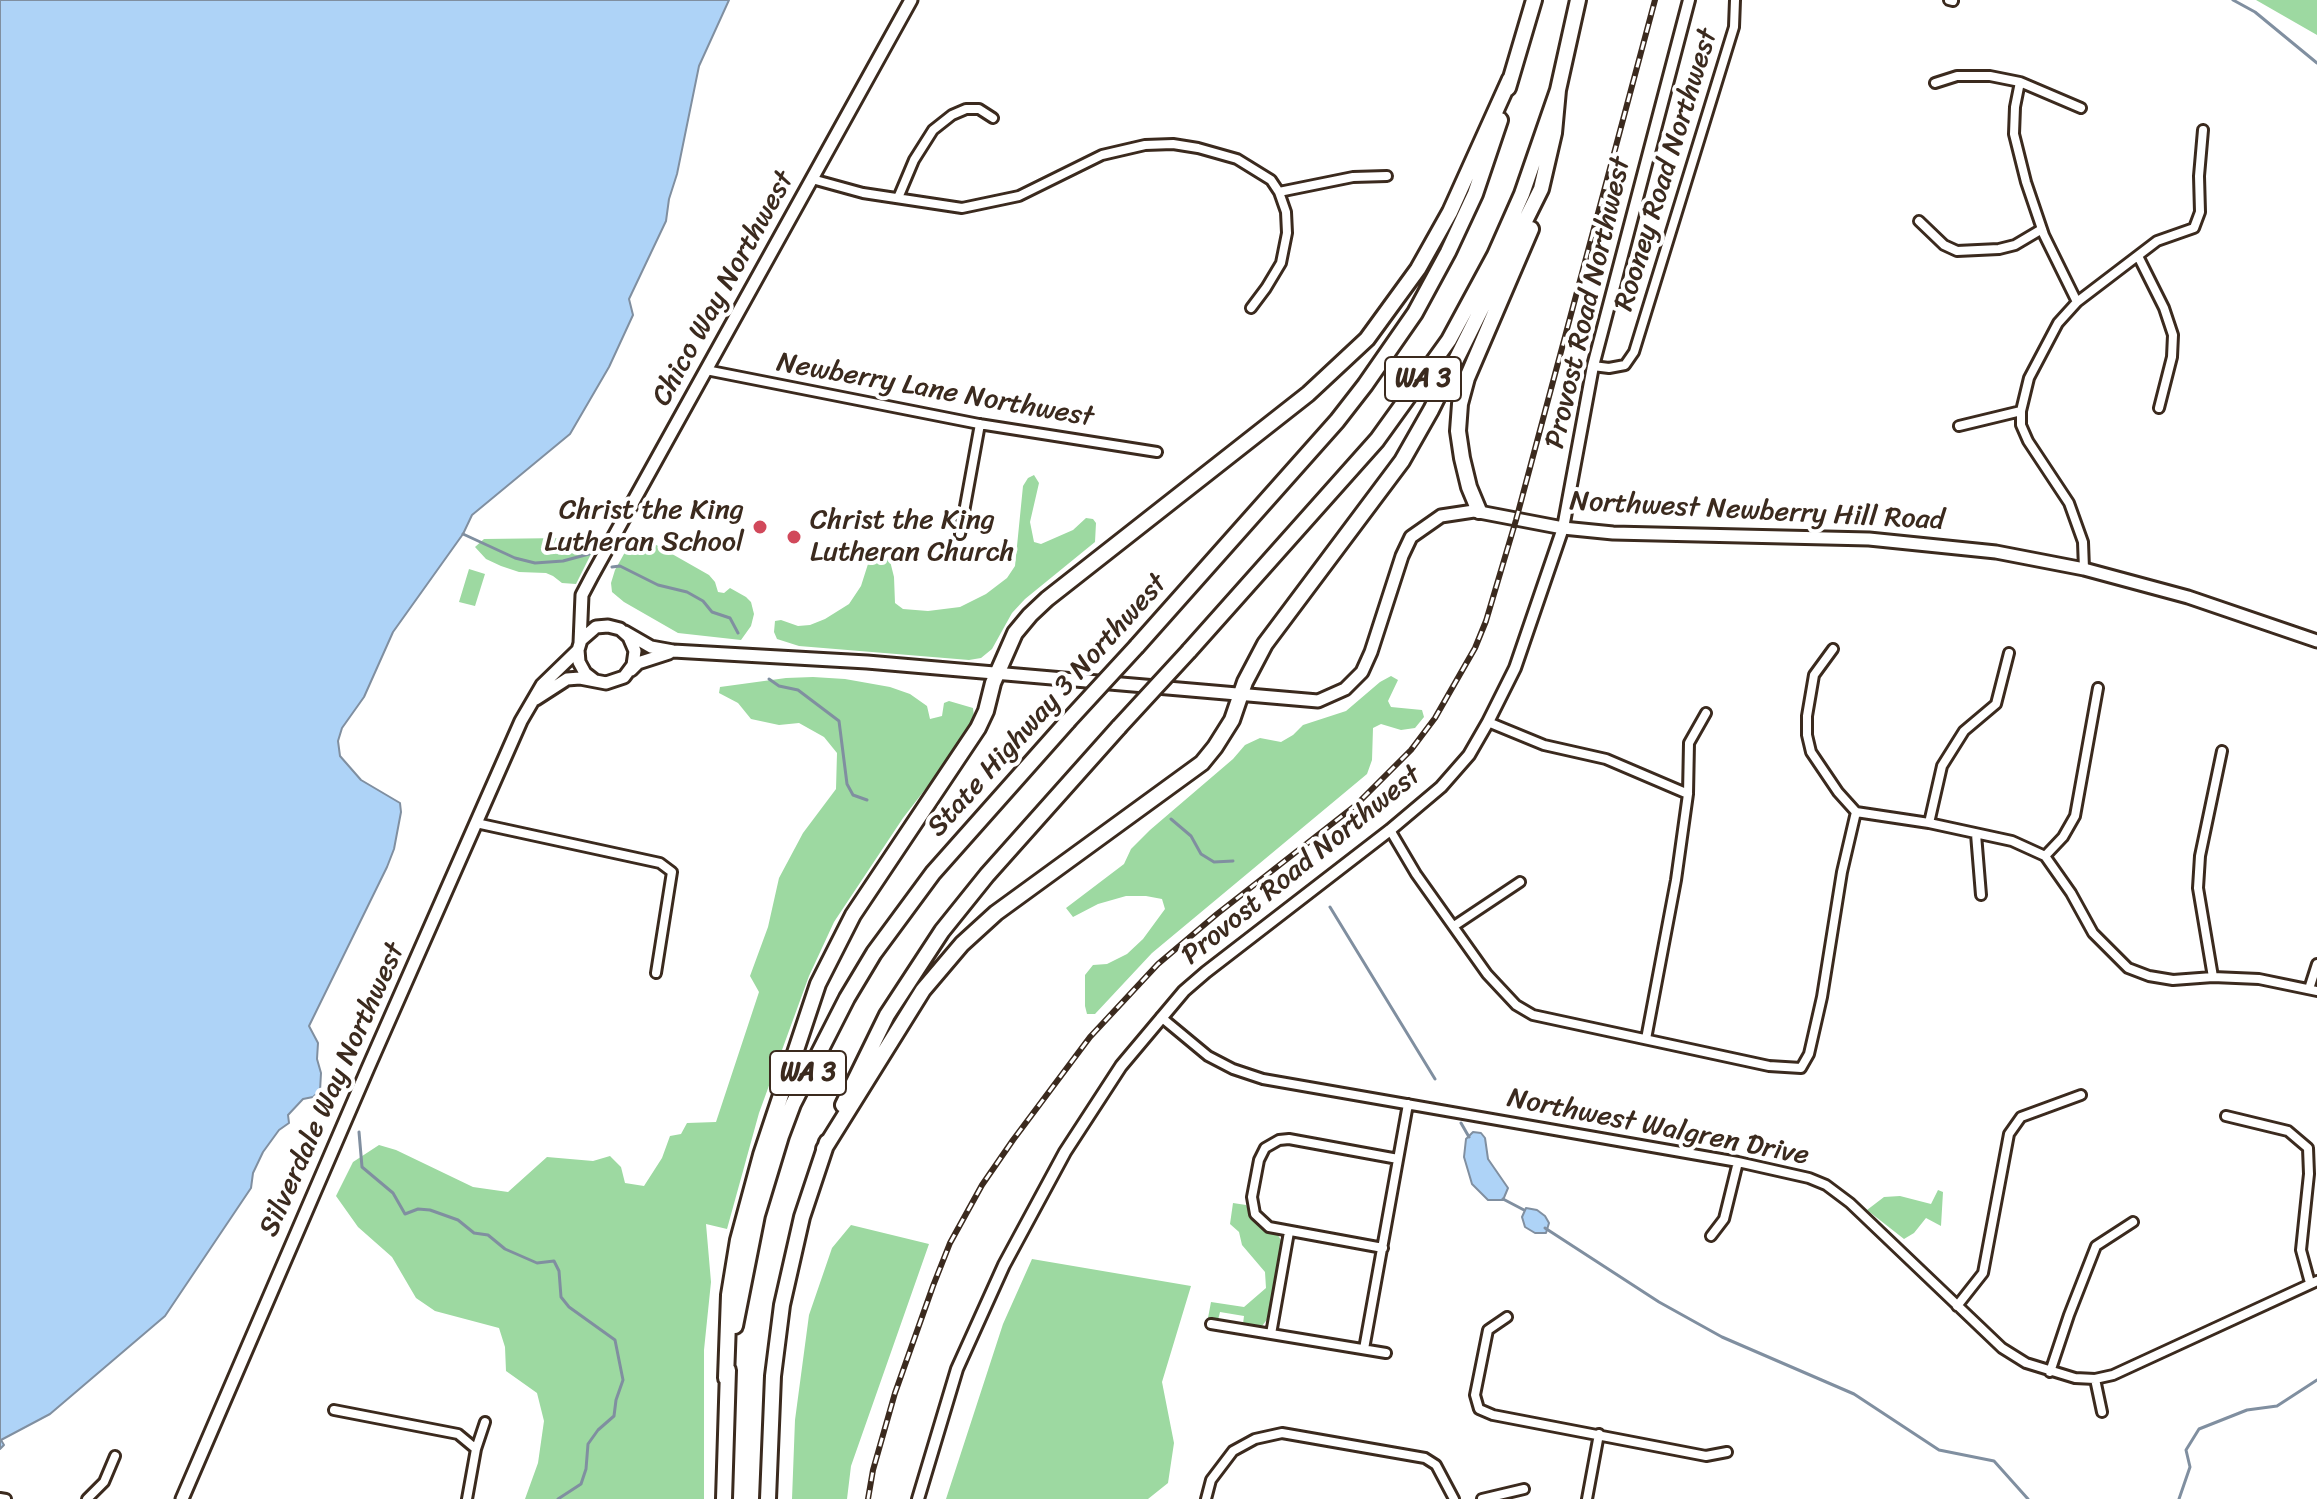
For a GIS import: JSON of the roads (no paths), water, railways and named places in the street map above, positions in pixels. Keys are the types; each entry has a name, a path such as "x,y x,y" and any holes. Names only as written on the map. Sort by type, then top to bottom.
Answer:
{"highway":[{"name":"State Highway 3 Northwest","path":"724,1499 726,1378 749,1248 770,1169 793,1104 827,1035 874,953 917,893 1351,405 1415,313 1475,194 1493,144 1534,0"},
{"name":"WA 3","path":"768,1499 773,1376 782,1305 802,1217 824,1149 870,1045 927,952 980,884 1377,440 1433,365 1502,241 1522,194 1558,90 1578,0"},
{"path":"726,1378 729,1295 738,1240 761,1155 818,984 853,915 978,728 996,674 1015,633 1039,606 1329,377 1367,339 1418,269 1450,212 1510,79"},
{"path":"1479,511 1462,458 1458,431 1460,404 1480,345 1529,233 1554,133 1558,90"},
{"path":"824,1149 917,998 948,959 996,913 1202,763 1228,728 1251,668 1265,644 1385,484 1417,436 1541,189"}],"main road":[{"name":"Chico Way Northwest","path":"579,646 582,601 592,576 911,0"},
{"name":"Northwest Newberry Hill Road","path":"625,632 651,647 673,651 839,660 1318,701 1351,685 1368,659 1411,537 1441,516 1479,511 1563,528 1632,534 1897,540 1996,552 2084,569 2188,597 2317,641"},
{"path":"532,702 563,681 580,678 612,682 628,673 634,663 635,651 625,632 593,619 582,601"},
{"path":"594,680 581,668 579,646 594,628 611,626"},
{"name":"Silverdale Way Northwest","path":"182,1499 476,823 532,702 542,685 579,646"},
{"name":"Northwest Newberry Hill Road","path":"628,673 638,663 673,651"}],"street":[{"name":"Provost Road Northwest","path":"918,1499 957,1369 1004,1265 1065,1152 1121,1066 1184,991 1441,787 1469,755 1488,722 1515,668 1563,528 1593,366 1689,0"},
{"name":"Rooney Road Northwest","path":"1593,366 1609,368 1625,365 1634,352 1734,27 1735,0"},
{"path":"1935,83 1974,74 2020,82 2081,108"},
{"path":"2020,82 2014,134 2042,229 2077,302"},
{"path":"898,198 914,160 933,130 952,115 966,109 979,109 993,118"},
{"path":"2084,569 2083,542 2069,503 2028,441 2021,425 2029,378 2058,323 2077,302 2157,241 2194,228 2200,212 2203,130"},
{"path":"812,179 863,193 962,208 1019,196 1102,155 1145,145 1173,144 1237,159 1271,180 1286,212 1287,233 1281,263 1251,308"},
{"path":"1279,192 1353,177 1387,176"},
{"path":"1919,221 1944,245 1957,251 2015,245 2042,229"},
{"path":"2138,256 2164,308 2173,335 2172,357 2159,408"},
{"name":"Newberry Lane Northwest","path":"706,370 980,424 1157,452"},
{"path":"1959,426 2021,411"},
{"path":"960,534 980,424"},
{"path":"1833,649 1814,675 1807,735 1811,752 1856,812 1929,823 2012,841 2045,856 2071,893 2093,933 2128,968 2149,976 2173,980 2213,977 2259,979 2313,990 2317,964"},
{"path":"1929,823 1942,766 1964,731 1996,704 2009,653"},
{"path":"2045,856 2063,837 2075,816 2098,688"},
{"path":"1646,1039 1676,880 1688,794 1689,743 1706,713"},
{"path":"1488,722 1544,745 1606,759 1688,794"},
{"path":"2213,977 2198,888 2200,856 2222,751"},
{"path":"1390,830 1416,874 1502,992 1533,1015 1769,1066 1801,1068 1809,1054 1822,997 1842,872 1856,812"},
{"path":"476,823 660,863 672,872 656,973"},
{"path":"1976,834 1981,895"},
{"path":"1454,926 1520,882"},
{"name":"Northwest Walgren Drive","path":"1161,1017 1208,1056 1247,1075 1738,1162 1792,1173 1826,1185 1872,1223 2002,1348 2026,1363 2075,1378 2095,1379 2113,1375 2313,1282"},
{"path":"1957,1306 1983,1273 2009,1134 2021,1117 2081,1095"},
{"path":"1364,1349 1408,1104"},
{"path":"2226,1116 2288,1131 2308,1148 2309,1174 2301,1250 2313,1282"},
{"path":"1383,1248 1289,1232 1263,1224 1252,1208 1259,1160 1273,1142 1289,1139 1398,1159"},
{"path":"1711,1236 1724,1219 1738,1162"},
{"path":"2050,1372 2096,1246 2133,1222"},
{"path":"1271,1334 1289,1232"},
{"path":"1507,1317 1488,1330 1475,1395 1479,1409 1493,1415 1706,1456 1727,1452"},
{"path":"1211,1324 1386,1353"},
{"path":"2095,1379 2102,1412"},
{"path":"334,1410 458,1434 476,1449"},
{"path":"467,1499 476,1449 485,1422"},
{"path":"1206,1499 1211,1480 1233,1451 1255,1439 1282,1433 1425,1458 1436,1465 1454,1499"},
{"path":"1587,1499 1599,1434"},
{"path":"87,1499 104,1482 115,1456"},
{"path":"1482,1499 1524,1489"},
{"path":"0,1498 6,1499"}],"water":[{"path":"0,0 729,0 699,66 666,221 629,299 633,315 609,367 570,434 472,515 463,534 393,632 364,697 342,728 338,741 340,756 361,780 400,803 401,812 387,867 309,1026 318,1043 320,1091 313,1097 303,1099 288,1115 289,1123 279,1130 263,1152 253,1173 251,1188 165,1316 50,1414 1,1440 4,1445 0,1449"},
{"path":"1473,1132 1481,1133 1485,1138 1488,1159 1508,1188 1503,1200 1488,1200 1472,1184 1464,1157 1466,1139"},
{"path":"1526,1208 1537,1210 1545,1216 1549,1223 1546,1233 1535,1233 1525,1227 1522,1217"}],"waterway":[{"path":"2233,0 2255,12 2317,63"},
{"path":"463,534 515,558 535,563 563,561 589,554"},
{"path":"612,567 620,566 658,585 687,592 703,601 712,612 730,618 738,633"},
{"path":"769,679 779,686 798,690 839,721 847,784 853,795 867,800"},
{"path":"1171,819 1191,836 1201,854 1214,862 1233,861"},
{"path":"1330,907 1435,1079"},
{"path":"318,1094 327,1100"},
{"path":"1461,1123 1469,1137"},
{"path":"359,1132 362,1167 393,1193 405,1214 418,1209 430,1210 458,1220 474,1233 488,1235 505,1249 537,1263 554,1261 559,1271 561,1297 569,1307 615,1340 623,1380 614,1416 588,1444 581,1484 558,1499"},
{"path":"1503,1199 1524,1210"},
{"path":"1545,1228 1659,1302 1722,1337 1854,1394 1939,1450 1994,1461 2028,1499"},
{"path":"2179,1499 2190,1467 2186,1450 2199,1429 2247,1410 2277,1406 2317,1380"}],"railway":[{"path":"868,1499 895,1393 950,1243 982,1185 1013,1140 1090,1037 1158,964 1356,805 1411,750 1435,718 1475,648 1516,520 1655,0"}],"place":[{"name":"Christ the King Lutheran School","path":"760,527"},
{"name":"Christ the King Lutheran Church","path":"794,537"}]}
